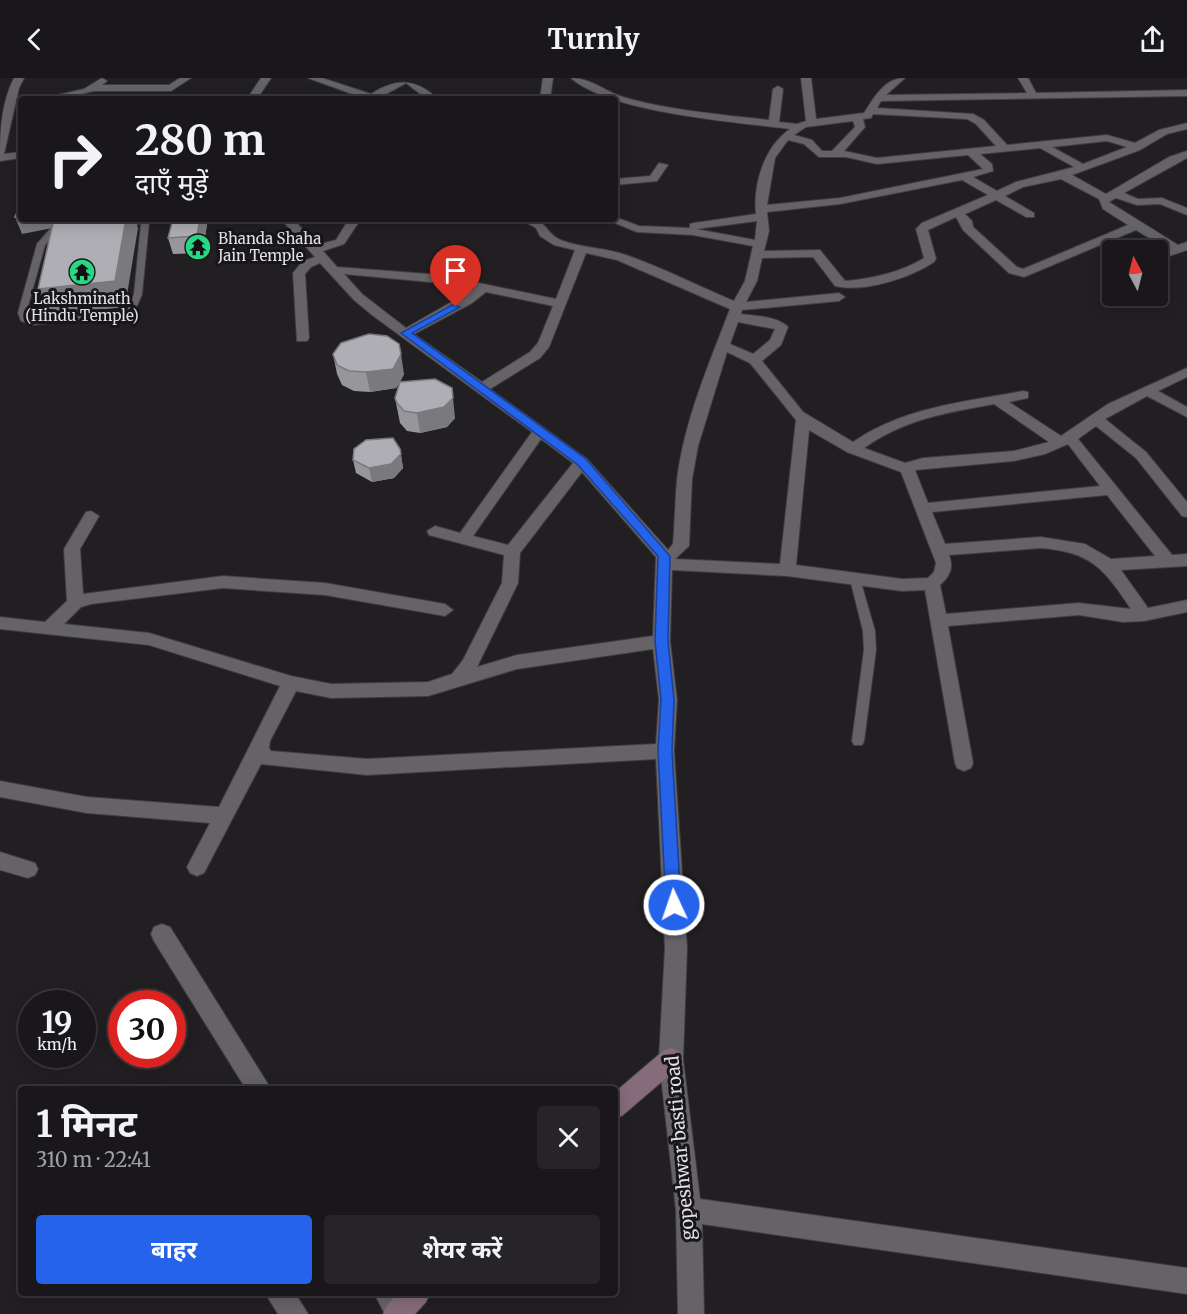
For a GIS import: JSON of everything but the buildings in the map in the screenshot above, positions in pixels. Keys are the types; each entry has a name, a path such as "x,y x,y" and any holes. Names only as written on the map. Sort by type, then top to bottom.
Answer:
{"street":[{"path":"0,153 15,105 14,88 19,78"},
{"path":"94,88 105,78"},
{"path":"58,96 94,88 171,88 186,78"},
{"path":"254,96 266,78"},
{"path":"313,78 366,96"},
{"path":"545,96 548,78"},
{"path":"576,78 614,96"},
{"path":"806,78 811,121"},
{"path":"664,560 681,546 685,478 691,446 707,388 735,312 751,281 763,231 761,213 770,158 786,136 811,121 858,119 867,116 879,98 900,78"},
{"path":"1023,78 1034,97"},
{"path":"374,96 405,79 429,96"},
{"path":"774,123 778,89"},
{"path":"879,98 1034,97 1152,89 1187,93"},
{"path":"618,98 702,114 798,127"},
{"path":"0,109 15,105"},
{"path":"871,111 969,116 980,122 1005,149"},
{"path":"835,154 860,126 858,119"},
{"path":"663,231 693,232 758,249 816,253 842,285 858,284 926,264 930,259 923,227 1020,184 1064,175 1136,148 1163,132 1187,126"},
{"path":"786,136 808,142 819,154 835,154 965,177 1030,215"},
{"path":"532,222 541,226 544,234 558,243 582,248 629,243 663,231 840,201 971,152 1107,138 1122,141 1136,148"},
{"path":"1042,145 1083,168"},
{"path":"965,177 990,169 971,152"},
{"path":"1181,247 1103,204 1173,159 1187,154"},
{"path":"0,158 18,155"},
{"path":"618,182 652,179 663,165"},
{"path":"1064,175 1112,197 1137,202 1162,201 1187,212"},
{"path":"957,213 966,221 967,228 1012,270 1024,273 1138,225"},
{"path":"290,222 358,297 582,462 664,560 787,570 902,585 932,584 942,574 944,563 941,550 907,470 852,448 803,420 756,360 723,346"},
{"path":"324,259 340,242 353,222"},
{"path":"544,234 553,222"},
{"path":"613,222 629,243 735,312 782,327 776,342 756,360"},
{"path":"482,388 535,355 550,332 582,248"},
{"path":"302,338 299,273 307,264 324,259 441,279 561,304"},
{"path":"406,333 468,300 483,288"},
{"path":"735,312 839,297"},
{"path":"907,470 913,465 923,463 1014,456 1065,441 1113,407 1187,372"},
{"path":"1147,391 1187,413"},
{"path":"852,448 878,431 918,414 1023,395"},
{"path":"998,401 1065,441 1111,490 1167,560"},
{"path":"1095,419 1141,455 1187,512"},
{"path":"787,570 803,420"},
{"path":"468,532 540,431"},
{"path":"458,679 470,664 510,583 512,552 582,462"},
{"path":"924,508 1111,490"},
{"path":"75,603 75,580 69,562 70,553 74,536 91,516"},
{"path":"435,531 512,552"},
{"path":"941,550 1062,543 1083,548 1097,555 1144,615"},
{"name":"gopeshwar basti road","path":"664,560 661,641 668,700 665,751 676,948 670,1059 689,1210 691,1314"},
{"path":"1106,565 1187,560"},
{"path":"49,628 75,603 89,598 223,582 325,589 445,610"},
{"path":"932,584 964,763"},
{"path":"939,621 1078,609 1123,616 1144,615 1187,606"},
{"path":"0,623 149,639 291,683 331,691 363,692 428,689 517,662 661,641"},
{"path":"197,867 260,749 261,741 291,683"},
{"path":"260,749 266,758 367,767 665,751"},
{"path":"0,789 87,805 224,816"},
{"path":"0,861 28,869"},
{"path":"162,934 257,1086"},
{"path":"618,1104 670,1059"},
{"path":"689,1210 1187,1281"},
{"path":"280,1296 295,1314"},
{"path":"394,1306 412,1296"}],"lane":[{"path":"73,227 53,231 41,243 22,313 24,319 32,322 131,311 138,294 146,222 104,224"},
{"path":"855,579 868,631 870,650 858,741"}],"place":[{"name":"Bhanda Shaha Jain Temple","path":"198,247"},
{"name":"Lakshminath (Hindu Temple)","path":"82,272"}],"route":[{"path":"456,307 406,333 582,462 646,532 664,556 661,641 668,700 665,751 674,905"}]}
